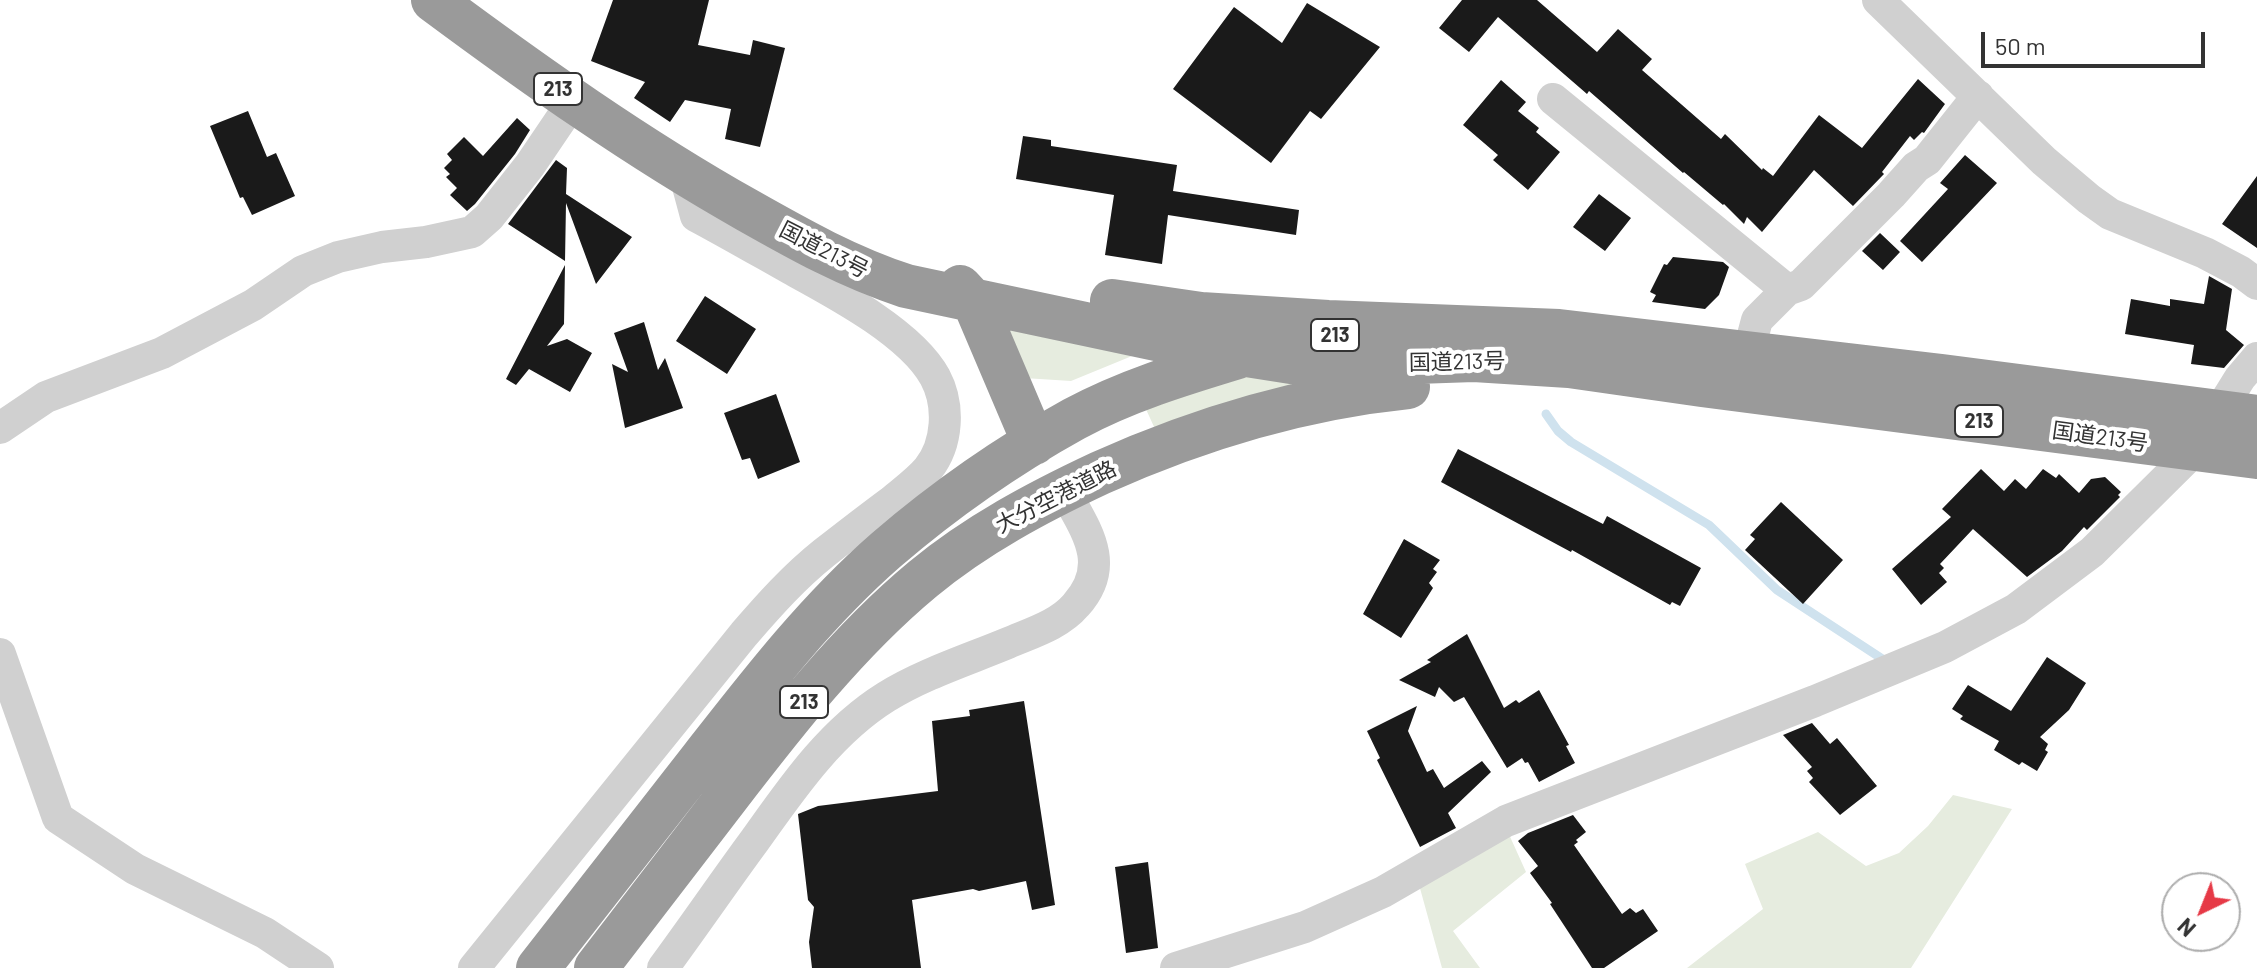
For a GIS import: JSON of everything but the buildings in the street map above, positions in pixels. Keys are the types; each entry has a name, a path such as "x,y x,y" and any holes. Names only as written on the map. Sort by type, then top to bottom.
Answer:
{"highway":[{"name":"国道213号","path":"433,0 612,129 685,175 837,259 906,286 1243,356 1329,365 1474,360 1569,366 2257,457"},
{"name":"国道213号","path":"685,175 782,215 900,255 1010,281 1152,308 1328,322 1559,331 2238,415"},
{"path":"838,234 864,255 892,269 956,284 974,302 1034,443"},
{"path":"906,286 943,312 1064,490"},
{"name":"213","path":"538,968 797,640 885,551 973,481 1076,418 1127,394 1192,370 1312,338 1429,326"},
{"name":"大分空港道路","path":"596,968 770,742 829,672 924,579 1008,519 1142,454 1224,424 1318,400 1404,388 1500,380 1558,379 1702,385"}],"street":[{"path":"1878,0 2069,185 2110,214 2205,253 2257,284"},
{"path":"1748,354 1757,320 1787,290 1801,285 1916,167 1927,160 1978,96"},
{"path":"1553,99 1787,290"},
{"path":"0,428 46,397 162,353 253,305 303,271 327,261 382,247 472,232 489,217 530,165 574,100"},
{"path":"474,968 786,586 910,486 929,468 941,446 945,422 943,397 935,376 919,357 896,333 826,288 696,216 685,175"},
{"path":"1176,968 1305,927 1383,892 1506,821 1945,647 2016,609 2092,552 2196,449 2238,415 2240,378 2257,358"},
{"path":"663,968 798,779 859,718 885,698 1048,626 1076,605 1089,585 1095,568 1094,553 1090,537 1064,490"},
{"path":"0,654 58,818 135,869 265,933 318,968"}],"shaded area":[{"path":"1005,325 1132,356 1071,381 1024,378"},
{"path":"1257,369 1303,384 1155,429 1145,407"},
{"path":"1953,795 2012,809 1911,968 1687,968 1763,909 1745,864 1818,832 1866,866 1899,853 1928,826"},
{"path":"1507,830 1526,872 1453,931 1480,968 1442,968 1418,881"}],"waterway":[{"path":"1546,414 1571,442 1709,525 1777,590 1887,662"}]}
